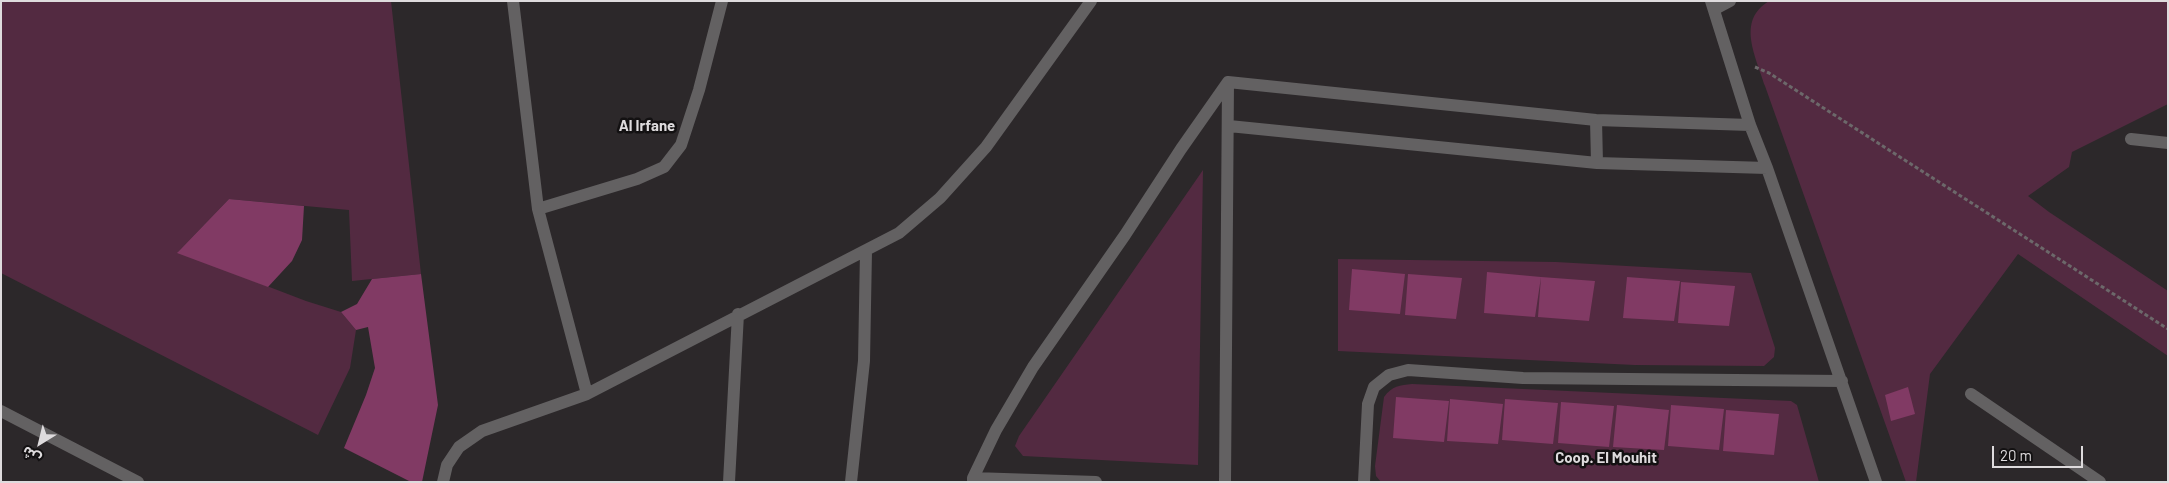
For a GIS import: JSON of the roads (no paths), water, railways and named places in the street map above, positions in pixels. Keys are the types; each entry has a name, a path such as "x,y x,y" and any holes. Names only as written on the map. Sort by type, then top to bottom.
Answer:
{"street":[{"path":"513,1 538,209 587,394"},
{"path":"538,209 637,179 664,167 681,145 699,90 722,1"},
{"path":"443,482 447,465 459,447 482,430 587,394 738,314 899,233 940,198 986,147 1091,1"},
{"path":"1730,1 1713,5 1750,125 1768,168 1876,482"},
{"path":"1228,82 1596,120 1750,125"},
{"path":"1224,482 1228,82"},
{"path":"1096,482 973,480 996,430 1033,366 1228,82"},
{"path":"1596,120 1597,163"},
{"path":"1229,126 1597,163 1768,168"},
{"path":"2131,138 2168,143"},
{"path":"851,482 864,361 866,251"},
{"path":"728,482 738,314"},
{"path":"1364,482 1368,404 1374,387 1389,374 1408,370 1523,378 1842,381"},
{"path":"1971,394 2100,482"},
{"path":"1,411 138,482"}],"district":[{"name":"Al Irfane","path":"647,126"},
{"name":"Coop. El Mouhit","path":"1606,458"}]}
